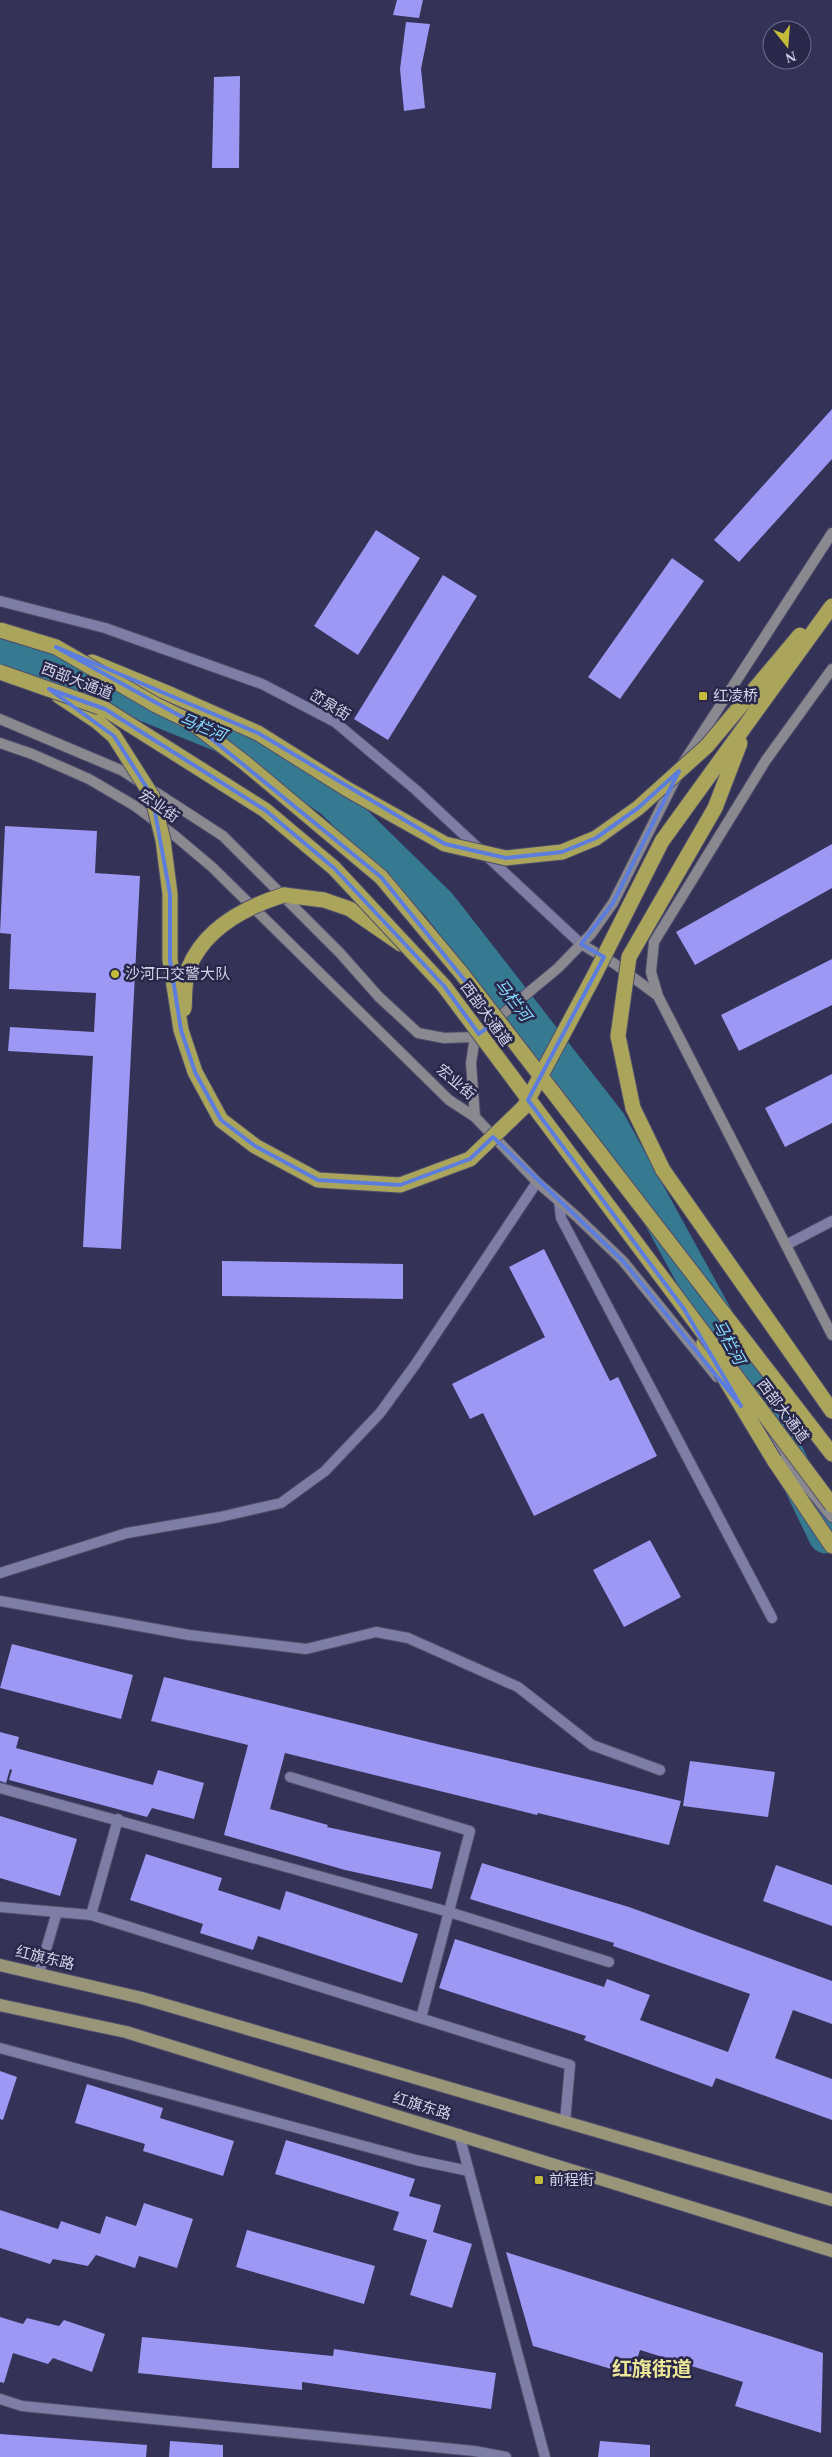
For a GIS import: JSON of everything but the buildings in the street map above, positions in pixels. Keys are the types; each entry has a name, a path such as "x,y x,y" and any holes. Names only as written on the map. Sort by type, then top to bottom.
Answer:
{"highway":[{"path":"56,647 258,733 347,789 445,844 506,858 562,852 596,838 638,808 707,746 832,597"},
{"path":"49,689 98,722 114,736 152,796 163,840 170,894 170,960 182,1030 195,1072 221,1120 255,1146 318,1180 400,1185 470,1159 524,1107 594,976 662,841 832,606"},
{"name":"西部大通道","path":"0,630 56,647 156,705 191,722 245,762 381,877 462,974 832,1454"},
{"name":"西部大通道","path":"0,672 105,709 265,810 334,868 444,986 832,1505"},
{"path":"749,721 714,808 628,957 618,1036 633,1108 663,1170 832,1411"},
{"path":"182,1030 188,968 202,945 220,925 255,905 284,896 324,900 350,909 402,945 428,969"},
{"path":"684,1309 763,1443 832,1546"}],"main road":[{"path":"475,1117 472,1063 475,1037 558,968 581,944 613,903 687,755 832,533"},
{"path":"832,669 766,760 654,942 651,972 658,996 832,1335"},
{"name":"宏业街","path":"0,718 123,771 223,836 340,953 379,997 418,1033 444,1038 475,1037"},
{"name":"宏业街","path":"0,743 32,754 89,779 135,806 212,867 449,1100 475,1117 537,1182 623,1261 832,1517"},
{"path":"581,944 615,964 658,996"},
{"path":"817,1498 832,1505"},
{"name":"红旗东路","path":"0,1964 142,1998 832,2200"},
{"name":"红旗东路","path":"0,2004 126,2032 832,2251"}],"street":[{"name":"峦泉街","path":"0,601 105,628 262,684 335,722 416,790 581,944"},
{"path":"0,1573 127,1533 220,1517 281,1503 325,1471 380,1413 421,1356 537,1182"},
{"path":"559,1201 561,1218 772,1618"},
{"path":"786,1246 832,1221"},
{"path":"0,1601 189,1635 306,1649 376,1632 408,1638 518,1687 592,1745 660,1770"},
{"path":"290,1777 470,1831 421,2018"},
{"path":"0,1788 449,1912 609,1962"},
{"path":"91,1914 118,1820"},
{"path":"0,1907 91,1914 570,2065 564,2122"},
{"path":"38,1973 57,1912"},
{"path":"0,2048 416,2160 469,2171"},
{"path":"459,2134 545,2457"},
{"path":"0,2399 22,2406 474,2451 506,2457"}],"highlighted area":[{"path":"56,647 258,733 445,844 506,858 562,852 596,838 638,808 679,771 613,903 581,944 604,957 528,1100 684,1309 741,1406 623,1261 493,1137 470,1159 400,1185 318,1180 255,1146 221,1120 195,1072 181,1030 170,960 170,894 152,796 114,736 49,689 105,709 265,810 334,868 444,986 479,1034 497,1020 381,877 191,722"}],"waterway":[{"name":"马栏河","path":"0,654 86,680 254,748 332,800 439,905 609,1123 754,1387 826,1536"}],"place":[{"name":"红凌桥","path":"703,696"},
{"name":"沙河口交警大队","path":"115,974"},
{"name":"前程街","path":"539,2180"}],"district":[{"name":"红旗街道","path":"652,2369"}]}
